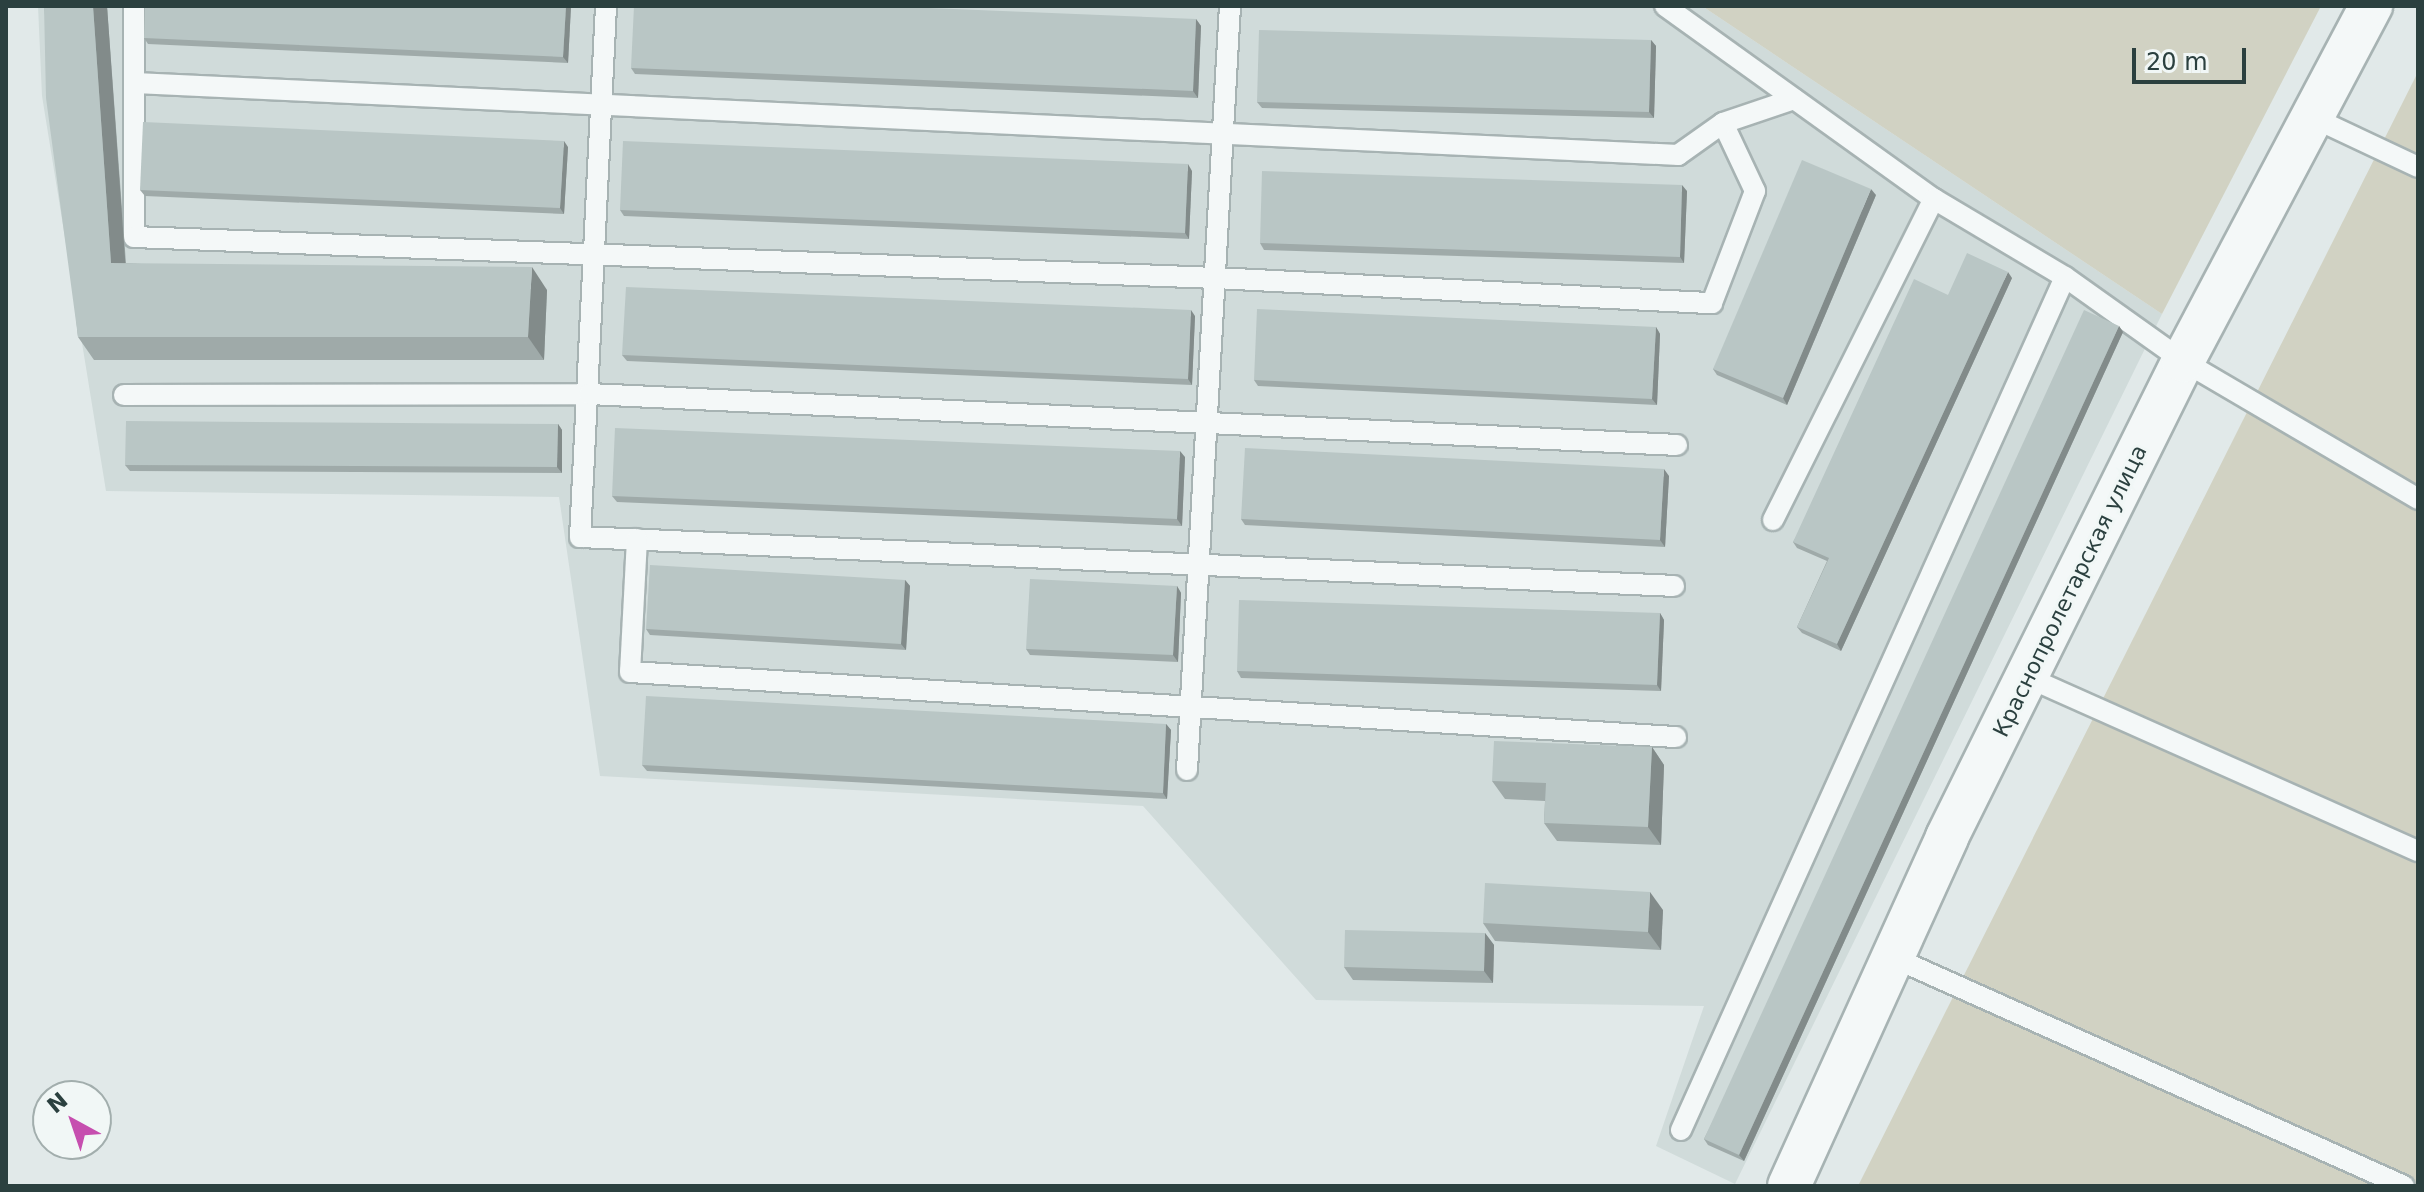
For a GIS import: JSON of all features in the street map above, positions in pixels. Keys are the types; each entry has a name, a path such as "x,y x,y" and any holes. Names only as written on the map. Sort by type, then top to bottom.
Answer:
{"street":[{"name":"Краснопролетарская улица","path":"1789,1186 1890,956 2183,361 2371,6"}],"lane":[{"path":"134,6 134,237 1215,278 1712,303 1755,191 1723,123"},
{"path":"606,6 580,537 1674,586"},
{"path":"1187,770 1230,6"},
{"path":"1665,6 1934,199 2065,277 2183,361 2418,499"},
{"path":"135,83 602,109 1678,155 1723,123 1794,99"},
{"path":"2314,118 2418,167"},
{"path":"1773,520 1934,199"},
{"path":"1681,1130 2065,277"},
{"path":"124,395 589,394 1677,445"},
{"path":"637,539 630,672 1676,737"},
{"path":"2029,678 2418,851"},
{"path":"1890,956 2404,1186"}],"shaded area":[{"path":"38,6 1702,6 2162,314 1735,1184 1656,1146 1704,1006 1316,1000 1143,806 600,776 559,497 106,491 42,96"},
{"path":"1702,6 2321,6 2162,314"},
{"path":"2418,72 2418,1186 1858,1186"}],"building":[{"path":"44,6 93,6 111,263 532,267 528,337 78,337 46,98"},
{"path":"145,6 566,6 563,57 144,38"},
{"path":"634,6 880,6 1196,19 1193,91 631,68"},
{"path":"1259,30 1651,40 1649,112 1257,102"},
{"path":"143,122 564,141 560,208 140,190"},
{"path":"623,141 1188,164 1185,233 620,210"},
{"path":"1802,160 1871,189 1783,398 1713,369"},
{"path":"1262,171 1682,185 1680,257 1260,243"},
{"path":"1967,253 2008,272 1837,644 1797,627 1829,558 1793,542 1914,279 1948,295"},
{"path":"626,287 1191,310 1188,379 622,355"},
{"path":"1257,309 1656,327 1652,399 1254,380"},
{"path":"2084,310 2119,326 1739,1155 1704,1139"},
{"path":"126,421 558,424 557,467 125,465"},
{"path":"615,428 1180,451 1177,519 612,496"},
{"path":"1245,448 1664,469 1660,540 1241,519"},
{"path":"650,565 905,580 901,644 646,629"},
{"path":"1030,579 1177,586 1173,655 1026,649"},
{"path":"1239,600 1660,613 1657,685 1237,671"},
{"path":"646,696 1166,724 1163,793 642,765"},
{"path":"1494,741 1652,747 1648,827 1544,823 1546,783 1492,781"},
{"path":"1485,883 1650,892 1648,932 1483,923"},
{"path":"1345,930 1485,933 1484,971 1344,967"}]}
